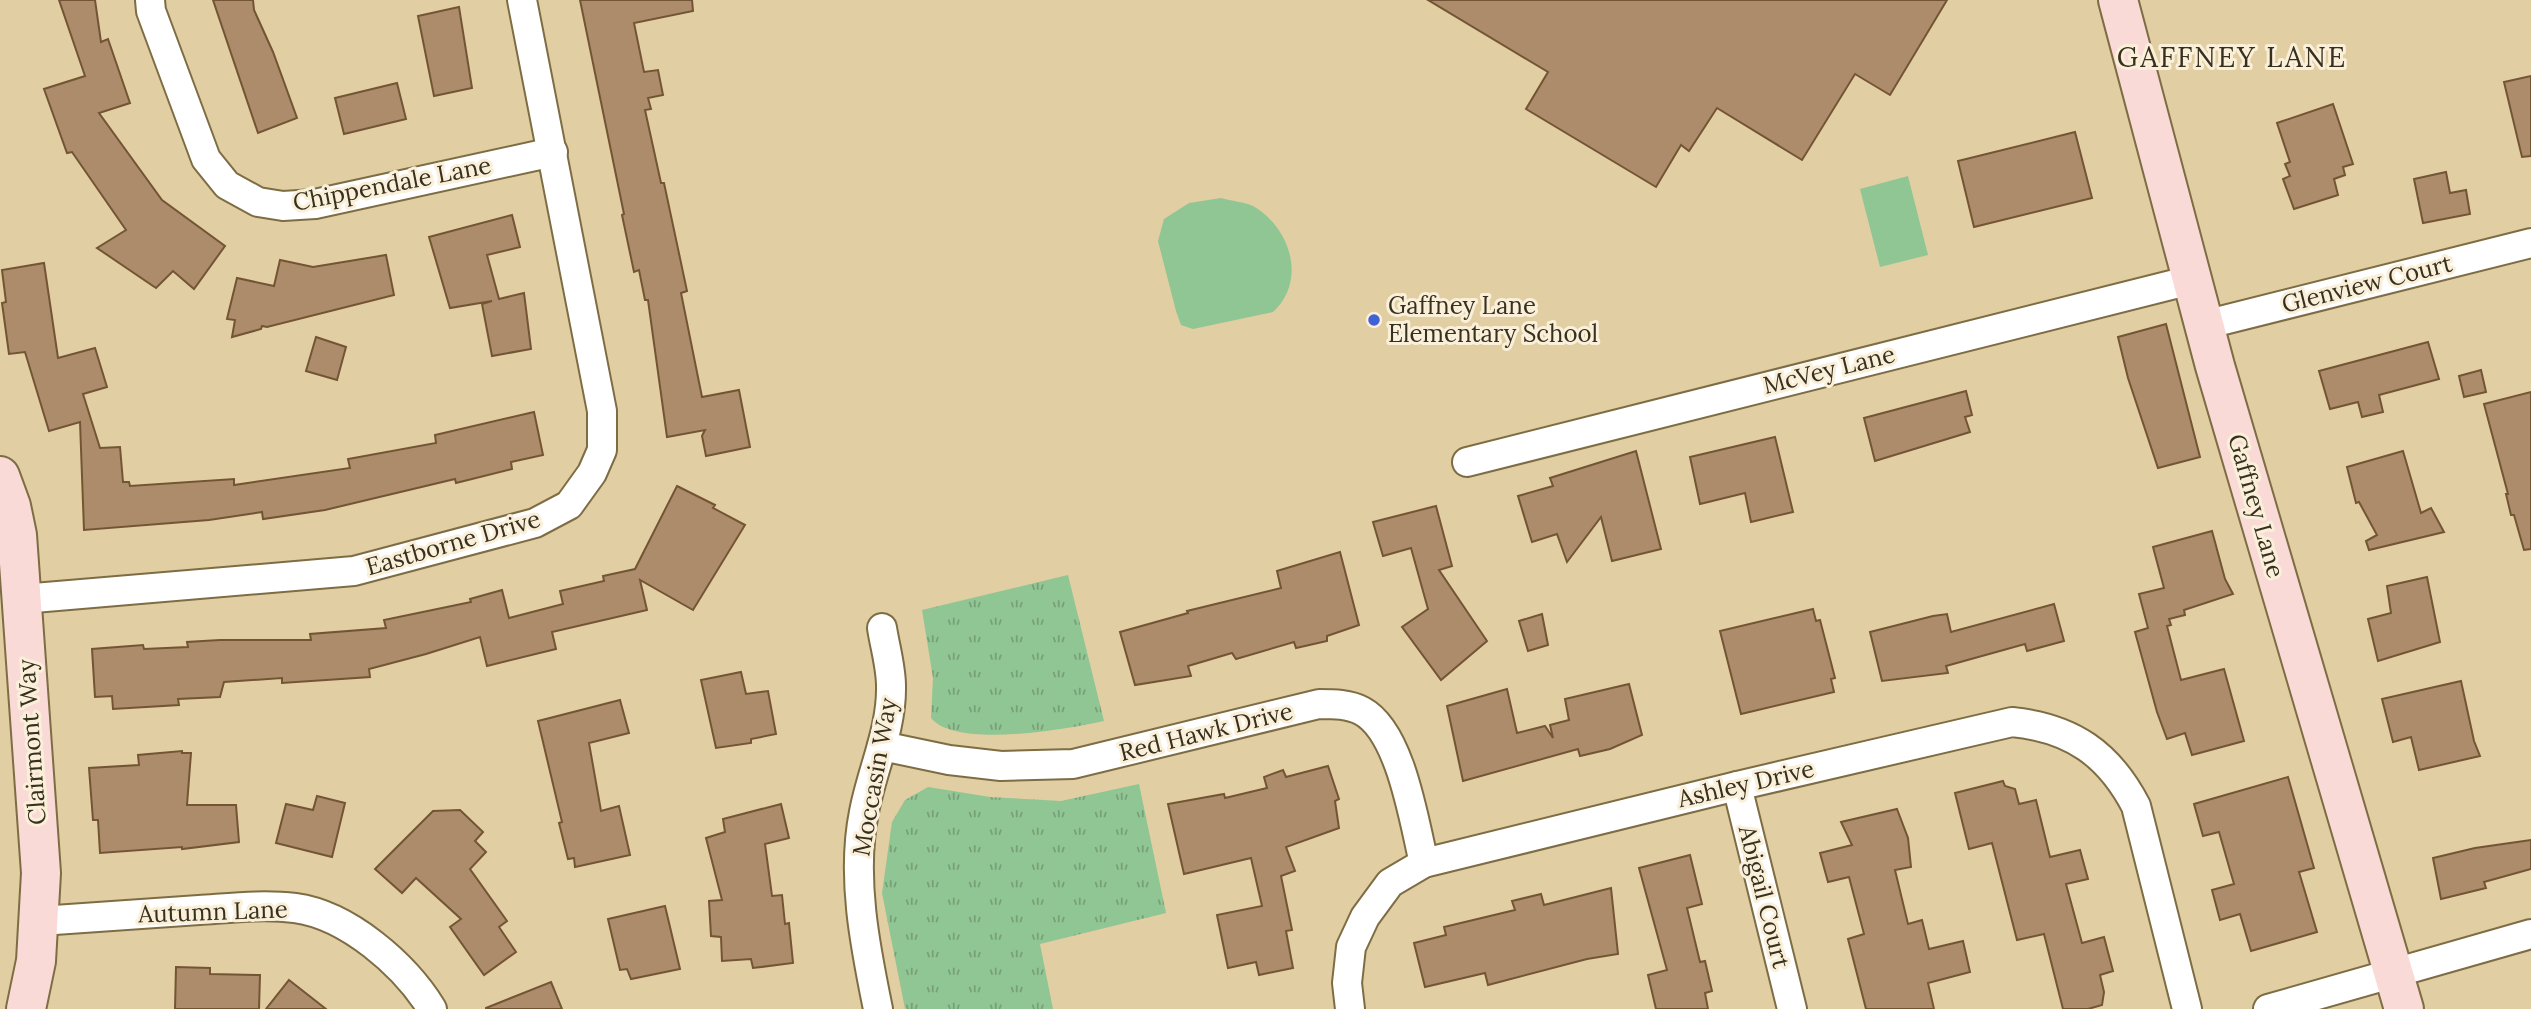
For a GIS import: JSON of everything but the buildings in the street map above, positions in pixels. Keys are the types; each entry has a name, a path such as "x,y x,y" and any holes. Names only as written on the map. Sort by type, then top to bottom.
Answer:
{"street":[{"name":"Chippendale Lane","path":"150,0 151,10 205,159 227,185 258,202 283,206 315,204 553,152"},
{"name":"Eastborne Drive","path":"23,599 354,571 536,523 569,505 592,473 602,450 602,411 522,0"},
{"name":"Gaffney Lane","path":"2118,0 2191,280 2404,1009"},
{"name":"Glenview Court","path":"2204,324 2531,243"},
{"name":"McVey Lane","path":"1467,461 2191,280"},
{"name":"Clairmont Way","path":"0,476 13,516 23,599 41,873 36,961 26,1009"},
{"name":"Moccasin Way","path":"878,1009 863,919 858,869 863,813 882,746 891,688 882,628"},
{"name":"Red Hawk Drive","path":"882,746 949,760 1001,766 1073,764 1319,704 1339,704 1362,711 1382,727 1397,756 1424,863"},
{"name":"Ashley Drive","path":"1350,1009 1347,984 1351,947 1365,917 1390,883 1424,863 2012,722 2037,724 2068,736 2087,746 2123,780 2136,806 2187,1009"},
{"name":"Abigail Court","path":"1737,786 1791,1009"},
{"name":"Autumn Lane","path":"40,921 257,907 296,908 343,926 375,946 408,976 432,1009"},
{"path":"2268,1009 2531,934"}],"green space":[{"path":"1908,176 1928,255 1880,267 1860,189"},
{"path":"1221,198 1253,206 1277,227 1290,256 1290,285 1273,312 1193,329 1181,325 1158,241 1164,219 1189,203"},
{"path":"1068,575 1104,721 1040,732 987,735 964,733 944,727 931,718 933,678 922,610"},
{"path":"1139,784 1166,913 1040,944 1053,1009 905,1009 882,893 892,822 905,800 928,787 990,797 1061,801"}],"place":[{"name":"Gaffney Lane Elementary School","path":"1374,320"}],"district":[{"name":"GAFFNEY LANE","path":"2232,57"}]}
